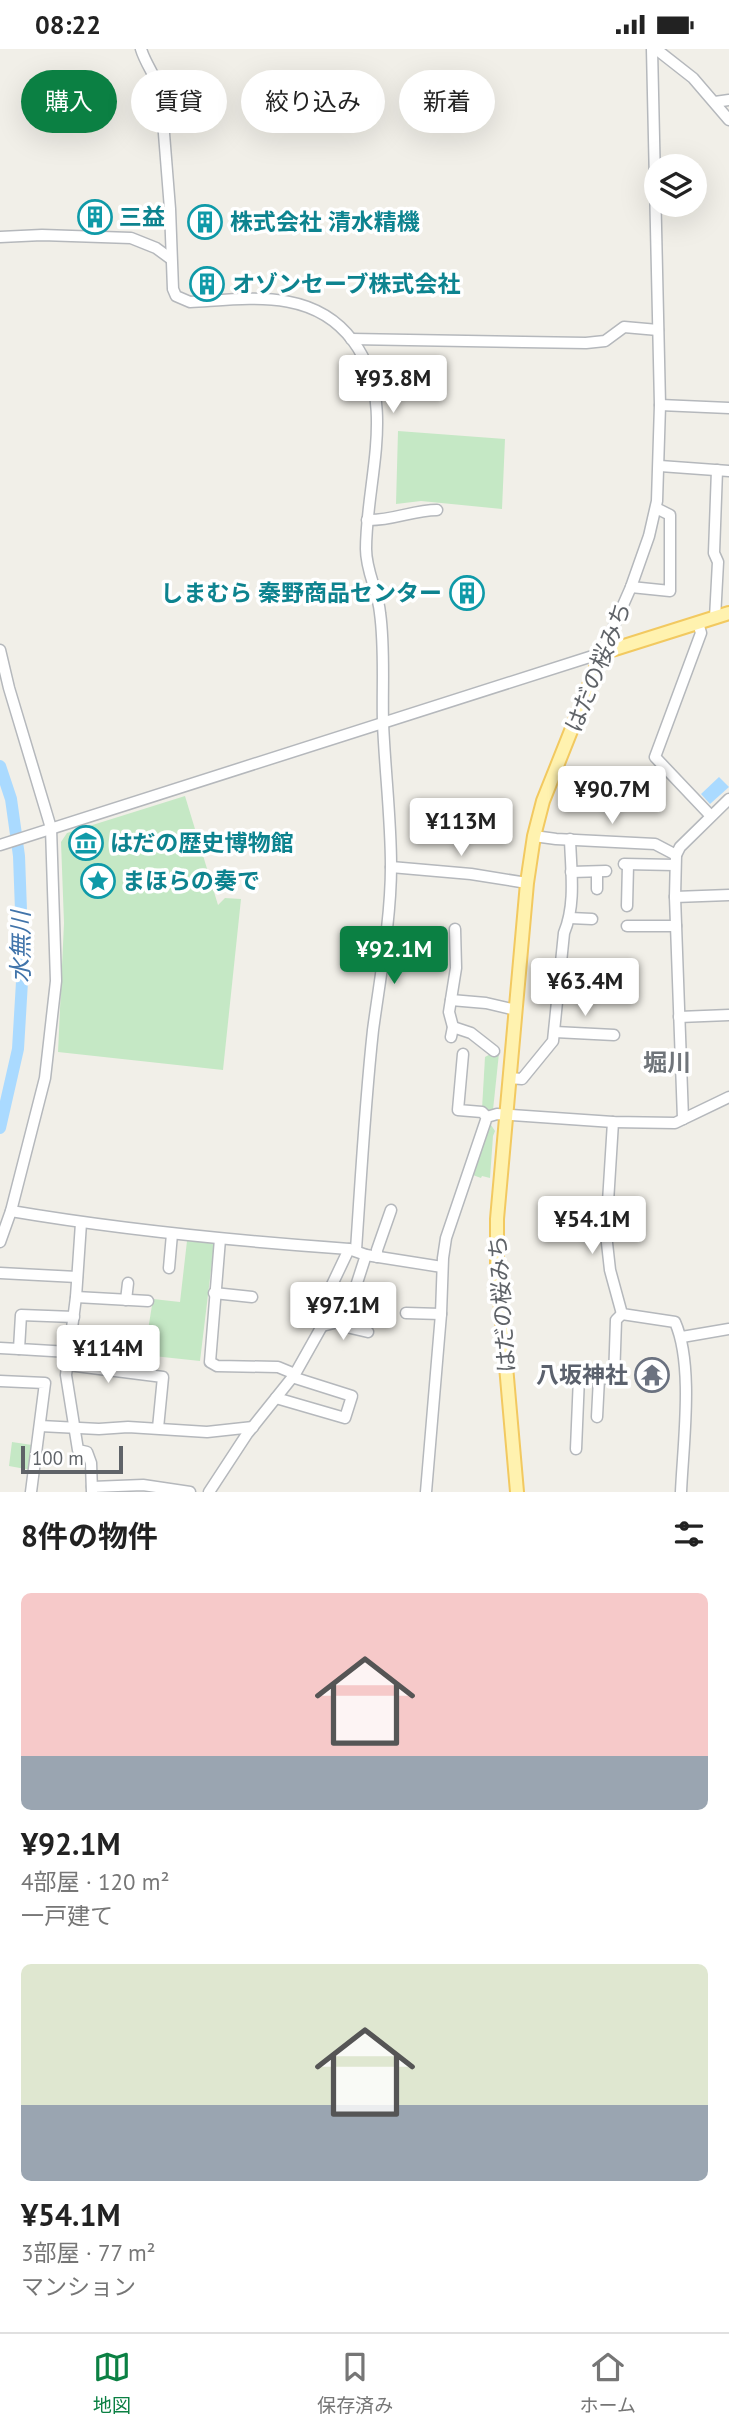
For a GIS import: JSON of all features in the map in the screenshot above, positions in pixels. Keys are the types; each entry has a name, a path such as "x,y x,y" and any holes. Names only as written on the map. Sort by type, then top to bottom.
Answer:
{"main road":[{"path":"602,653 729,613"},
{"name":"はだの桜みち","path":"517,1492 497,1263 499,1190 527,883 534,836 543,801 602,653"}],"street":[{"path":"141,49 145,62 159,83 161,96 173,289 180,299 190,302 282,299 310,308 351,339 370,372 378,405 367,520 368,570 380,611 391,867 365,1113 356,1286 338,1320 322,1326 293,1375 253,1427 209,1492"},
{"path":"661,50 693,78 729,120"},
{"name":"はだの桜みち","path":"602,653 631,587 656,508 660,466 661,50"},
{"path":"715,102 729,100"},
{"path":"0,237 42,235 131,238 156,248 172,259"},
{"path":"351,339 586,344 606,341 624,327 659,330"},
{"path":"660,405 729,408"},
{"path":"660,466 729,471"},
{"path":"715,618 718,562 714,553 717,470"},
{"path":"631,587 670,591 670,515 656,508"},
{"path":"367,520 391,519 421,510 437,510"},
{"path":"698,623 701,633 655,757 710,815"},
{"path":"0,650 51,828 56,981 53,1024 40,1101 11,1211 0,1242"},
{"path":"0,845 602,653"},
{"path":"683,1119 676,860 680,847 729,799"},
{"path":"534,836 655,844 676,860"},
{"path":"509,1078 522,1079 553,1041 564,933 570,918 570,839"},
{"path":"629,900 626,865 676,860"},
{"path":"391,867 471,874 527,883"},
{"path":"571,872 601,872 597,889"},
{"path":"675,897 729,895"},
{"path":"570,918 592,919"},
{"path":"627,926 676,926"},
{"path":"455,929 456,968 449,1012 451,1035 471,1033 494,1051"},
{"path":"451,1000 486,1003 516,1010"},
{"path":"679,1017 729,1015"},
{"path":"555,1032 614,1035"},
{"path":"463,1053 458,1110 482,1112 487,1117"},
{"path":"487,1117 497,1114 613,1122 675,1123 729,1097"},
{"path":"426,1492 446,1238 487,1117"},
{"path":"613,1122 606,1234 610,1270 622,1314"},
{"path":"377,1257 391,1210"},
{"path":"11,1211 172,1234 357,1251 377,1257 442,1267"},
{"path":"81,1223 68,1364 68,1394 78,1450 87,1452 91,1463 92,1490 143,1485 190,1492"},
{"path":"169,1268 172,1234"},
{"path":"220,1239 210,1362 217,1366 278,1367 352,1396 345,1418 276,1398"},
{"path":"322,1326 320,1310 357,1251"},
{"path":"0,1273 77,1277"},
{"path":"128,1283 133,1302"},
{"path":"214,1293 253,1297"},
{"path":"76,1297 148,1301"},
{"path":"406,1313 441,1314"},
{"path":"622,1314 675,1322 682,1337 685,1427 681,1492"},
{"path":"576,1448 579,1377 614,1379 616,1320 622,1314"},
{"path":"19,1349 21,1315 74,1317"},
{"path":"338,1320 342,1326 368,1332"},
{"path":"682,1337 729,1329"},
{"path":"0,1348 69,1352"},
{"path":"68,1364 163,1377 158,1428"},
{"path":"597,1417 599,1378"},
{"path":"0,1381 46,1384 31,1492"},
{"path":"40,1426 158,1428 207,1432 253,1427"}],"green space":[{"path":"398,431 505,439 502,509 421,501 396,504"},
{"path":"185,796 218,905 225,898 241,899 223,1070 58,1052 64,923 61,842 67,833"},
{"path":"494,1052 499,1053 493,1110 485,1112 482,1109 485,1057"},
{"path":"489,1122 495,1131 490,1178 481,1178 470,1174"},
{"path":"187,1241 214,1245 200,1361 144,1355 153,1299 180,1302"},
{"path":"12,1442 32,1445 34,1448 31,1470 9,1466"}],"water":[{"path":"719,777 729,787 710,804 701,794"}],"waterway":[{"name":"水無川","path":"0,766 11,799 19,856 23,965 18,1049 0,1128"}],"place":[{"name":"三益","path":"95,217"},
{"name":"株式会社 清水精機","path":"205,222"},
{"name":"オゾンセーブ株式会社","path":"207,284"},
{"name":"しまむら 秦野商品センター","path":"467,593"},
{"name":"はだの歴史博物館","path":"86,843"},
{"name":"まほらの奏で","path":"98,881"},
{"name":"八坂神社","path":"652,1375"}],"district":[{"name":"堀川","path":"667,1063"}]}
